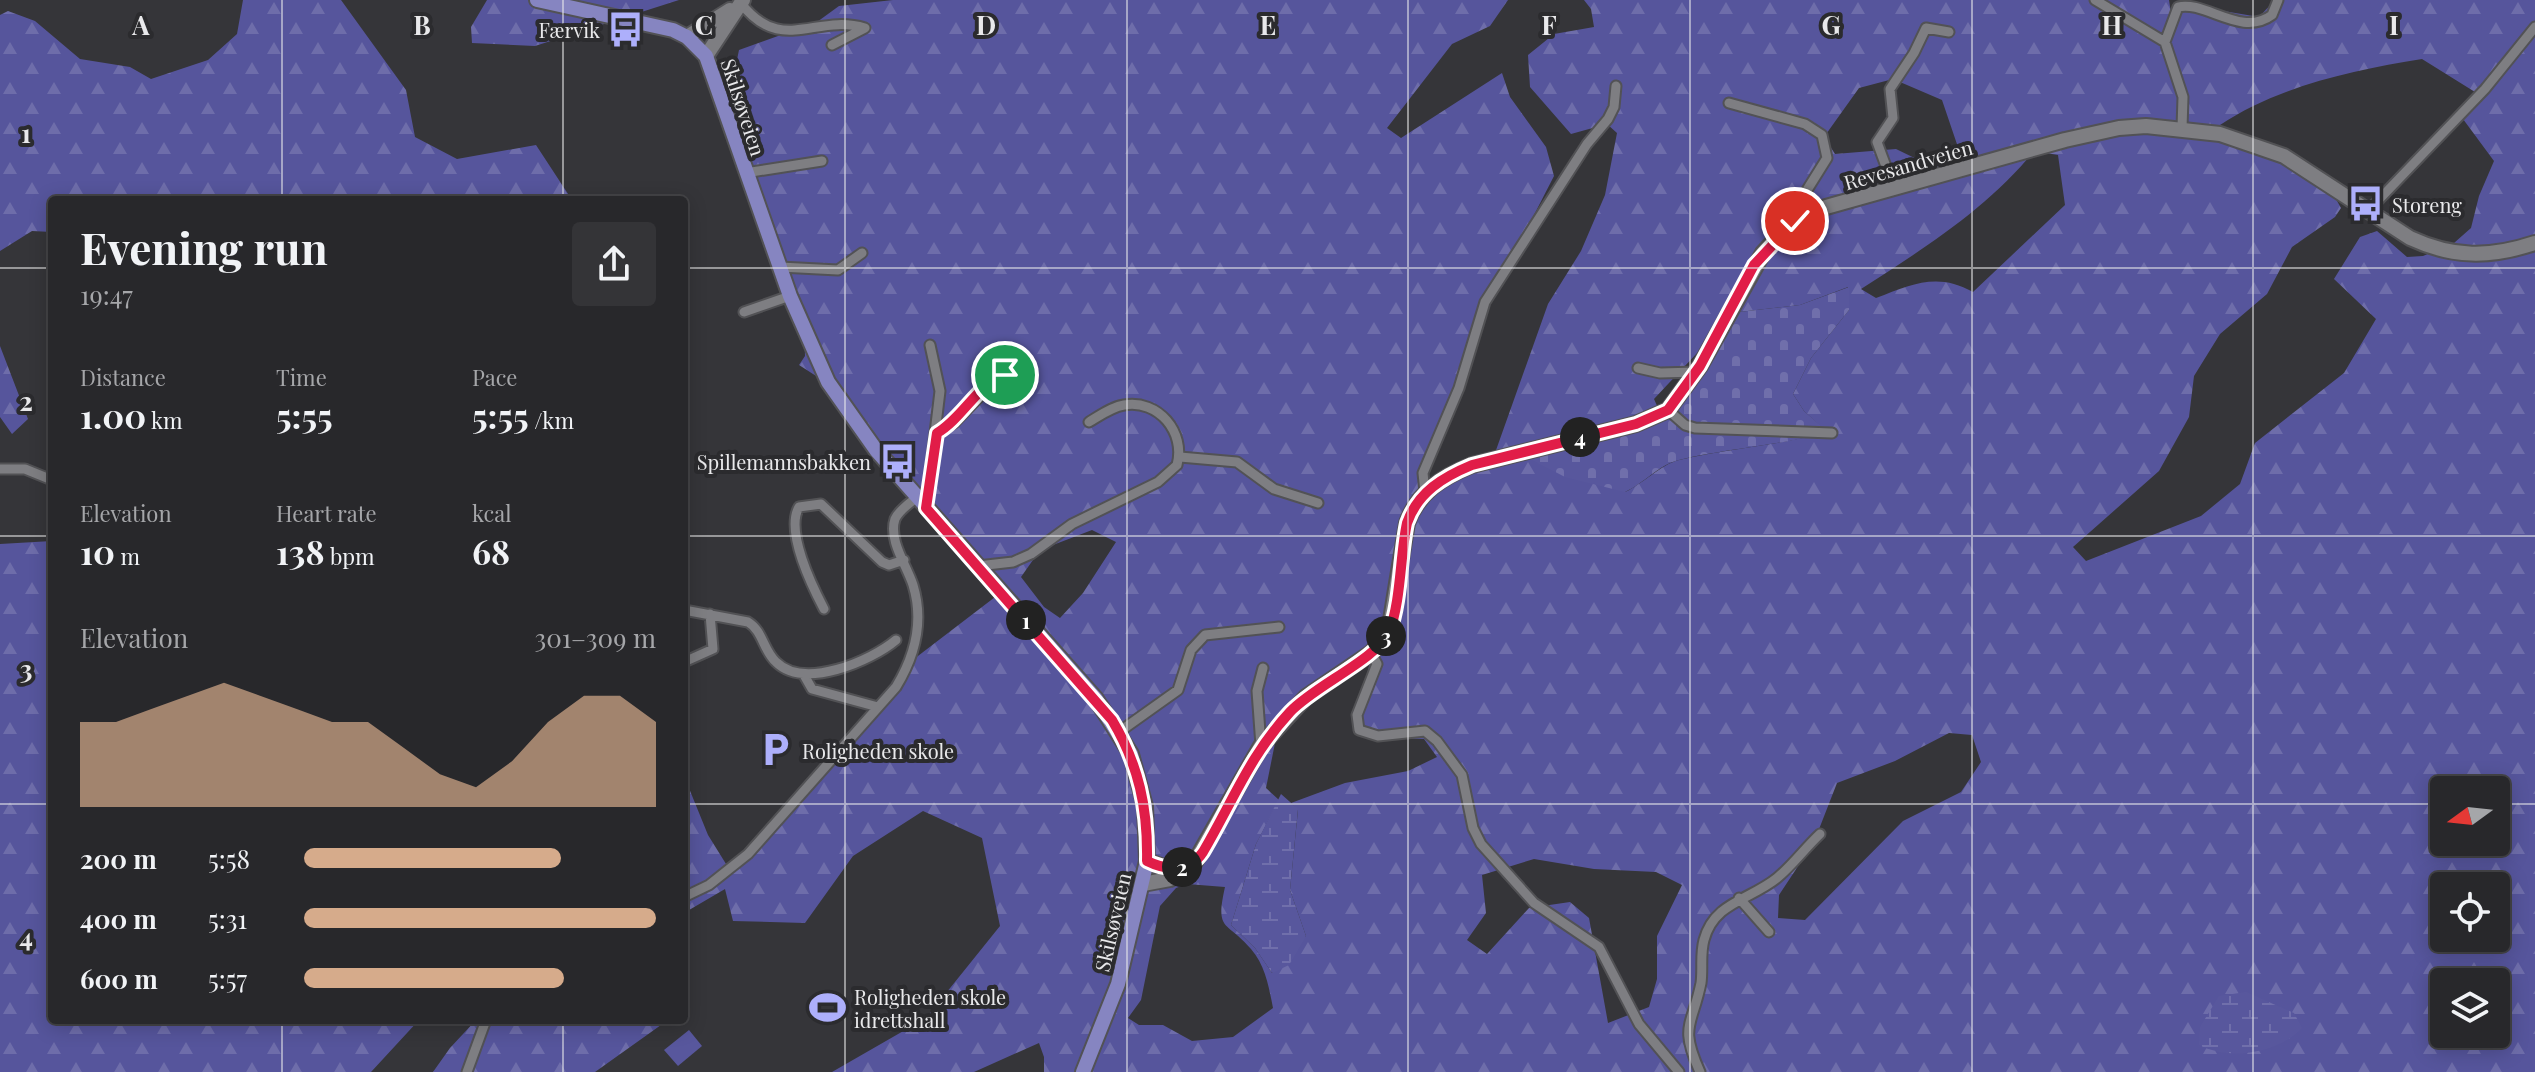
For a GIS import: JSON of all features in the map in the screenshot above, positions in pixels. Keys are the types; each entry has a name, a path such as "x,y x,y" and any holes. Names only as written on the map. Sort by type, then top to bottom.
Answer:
{"main road":[{"name":"Skilsøveien","path":"537,0 692,34 709,51 745,173 790,296 828,382 851,416 922,503 1096,699 1119,732 1142,791 1147,861 1118,984 1083,1072"},
{"path":"692,34 739,3"},
{"path":"709,51 739,3"},
{"name":"Revesandveien","path":"1668,410 1696,372 1754,265 1795,221 1826,207 2119,128 2182,128 2220,134 2284,156 2410,238 2454,253 2481,256 2535,243"},
{"path":"1143,884 1181,876 1196,863 1261,746 1306,697 1371,653 1389,632 1407,523 1412,508 1425,492 1451,473 1472,465 1636,424 1668,410"},
{"path":"1147,861 1166,868 1196,863"}],"street":[{"path":"2095,0 2165,42"},
{"path":"2182,128 2183,97 2165,42 2178,7 2190,5 2215,15 2258,21 2272,15 2278,0"},
{"path":"739,3 763,26 776,31 849,25 865,28 832,45"},
{"path":"2369,210 2485,89 2535,27"},
{"path":"1894,188 1877,142 1893,118 1890,89 1926,28 1949,32"},
{"path":"1425,492 1423,473 1459,388 1485,302 1587,144 1608,119 1617,95 1616,86"},
{"path":"1729,103 1805,124 1822,135 1827,158 1795,204 1792,214 1795,221"},
{"path":"745,173 822,161"},
{"path":"780,267 838,270 862,253"},
{"path":"744,312 790,296"},
{"path":"688,895 709,885 748,854 878,707 906,670 916,637 917,601 895,539 895,519 922,503 937,433 940,391 930,345"},
{"path":"1638,368 1660,373 1696,372"},
{"path":"937,433 954,423 999,376 1010,375 1021,383"},
{"path":"978,566 1013,562 1031,554 1072,524 1158,482 1177,465 1180,443 1173,429 1165,418 1145,404 1123,405 1089,422"},
{"path":"1668,410 1685,425 1695,428 1832,433"},
{"path":"1180,457 1237,462 1274,489 1318,503"},
{"path":"0,469 25,469 48,478"},
{"path":"824,609 805,570 795,520 799,507 821,504 882,562 889,565 904,560"},
{"path":"688,611 748,622 754,626 778,665 804,675 863,660 896,640"},
{"path":"688,660 713,649 710,614"},
{"path":"1119,732 1178,690 1191,650 1205,635 1279,627"},
{"path":"1371,653 1377,664 1357,715 1359,730 1378,736 1425,731 1437,741 1462,775 1473,828 1481,844 1534,903 1599,947 1639,1024 1679,1072"},
{"path":"1261,746 1257,691 1263,668"},
{"path":"804,675 812,689 878,707"},
{"path":"1700,1072 1691,1053 1688,1027 1701,984 1704,939 1724,907 1778,877 1820,834"},
{"path":"1739,898 1769,932"},
{"path":"467,1072 485,1024"}],"green space":[{"path":"243,0 341,0 406,90 415,137 457,159 536,145 569,196 48,196 48,232 32,231 0,251 0,15 8,11 35,21 80,59 130,67 151,79 208,60 237,34"},
{"path":"487,0 679,0 535,46 472,43 471,27"},
{"path":"893,0 1508,0 1490,26 1452,44 1387,128 1401,138 1502,73 1510,97 1546,147 1554,176 1470,340 1422,485 1495,453 1548,304 1581,251 1605,195 1617,133 1607,124 1571,134 1530,87 1528,55 1554,34 1594,27 1591,9 1584,0 2169,0 2171,13 2190,0 2194,6 2259,17 2275,0 2535,0 2535,1072 1044,1072 1044,1057 1039,1043 974,1072 832,1072 926,1018 1000,926 982,838 923,811 853,856 805,923 733,921 725,889 688,911 688,786 708,835 731,872 881,705 914,659 999,594 827,383 799,365 805,356 804,326 741,151 731,89 739,50 817,22 839,6","holes":["2422,59 2475,92 2463,119 2494,161 2479,196 2471,228 2454,243 2423,256 2407,257 2377,231 2360,237 2334,279 2376,319 2344,373 2255,443 2240,484 2201,516 2086,561 2073,547 2159,471 2189,417 2194,376 2220,334 2267,294 2292,247 2335,217 2341,208 2328,185 2274,150 2220,125 2291,90 2370,68","1893,79 1942,100 1961,156 1931,166 1896,149 1835,154 1824,137 1859,88","2034,151 2058,155 2065,205 1973,292 1936,281 1913,285 1876,298 1861,289 1975,210","1848,287 1849,310 1811,358 1793,394 1804,411 1827,432 1679,460 1625,492 1645,416 1658,408 1654,399 1728,320 1733,320 1739,312 1800,305","1092,530 1116,542 1083,593 1060,618 1044,607 1021,577 1040,550","1370,662 1356,720 1361,737 1424,739 1437,757 1408,771 1345,783 1291,803 1298,810 1290,890 1306,936 1272,973 1255,948 1231,925 1256,844 1279,800 1266,788 1275,743 1313,695","1949,733 1972,735 1981,762 1961,792 1903,821 1805,920 1778,918 1779,895 1814,842 1837,783 1895,761","1534,859 1594,869 1656,872 1682,885 1657,936 1657,979 1649,1007 1608,1023 1589,918 1570,902 1529,908 1487,954 1467,940 1486,913 1482,875","1187,884 1225,887 1222,919 1251,949 1263,969 1273,1008 1233,1037 1192,1041 1163,1025 1139,1025 1128,1018 1141,1000 1160,906 1176,888"]},
{"path":"1849,287 1849,310 1811,358 1793,394 1804,411 1828,432 1679,460 1625,492 1565,477 1517,452 1578,441 1685,397 1739,312 1800,305"},
{"path":"0,346 28,419 12,434 0,417"},
{"path":"48,541 48,1024 415,1024 371,1072 0,1072 0,544"},
{"path":"1281,794 1298,809 1290,890 1306,936 1289,965 1272,973 1255,948 1231,925 1256,844"},
{"path":"2246,992 2294,1013 2302,1028 2280,1043 2253,1052 2225,1053 2199,1045 2200,1027 2219,996"},
{"path":"472,1024 662,1024 595,1072 433,1072"},
{"path":"689,1030 702,1046 678,1066 664,1050"}],"place":[{"name":"Færvik","path":"626,29"},
{"name":"Storeng","path":"2366,204"},
{"name":"Spillemannsbakken","path":"897,461"},
{"name":"Roligheden skole","path":"776,750"},
{"name":"Roligheden skole idrettshall","path":"828,1008"}],"route":[{"path":"1005,375 992,381 954,423 937,433 926,508 1112,720 1131,754 1142,791 1147,823 1147,861 1166,868 1186,867 1196,863 1242,774 1290,712 1327,680 1371,653 1389,632 1407,523 1412,508 1425,492 1451,473 1472,465 1636,424 1656,418 1668,410 1700,366 1754,265 1779,234 1795,221"}]}
